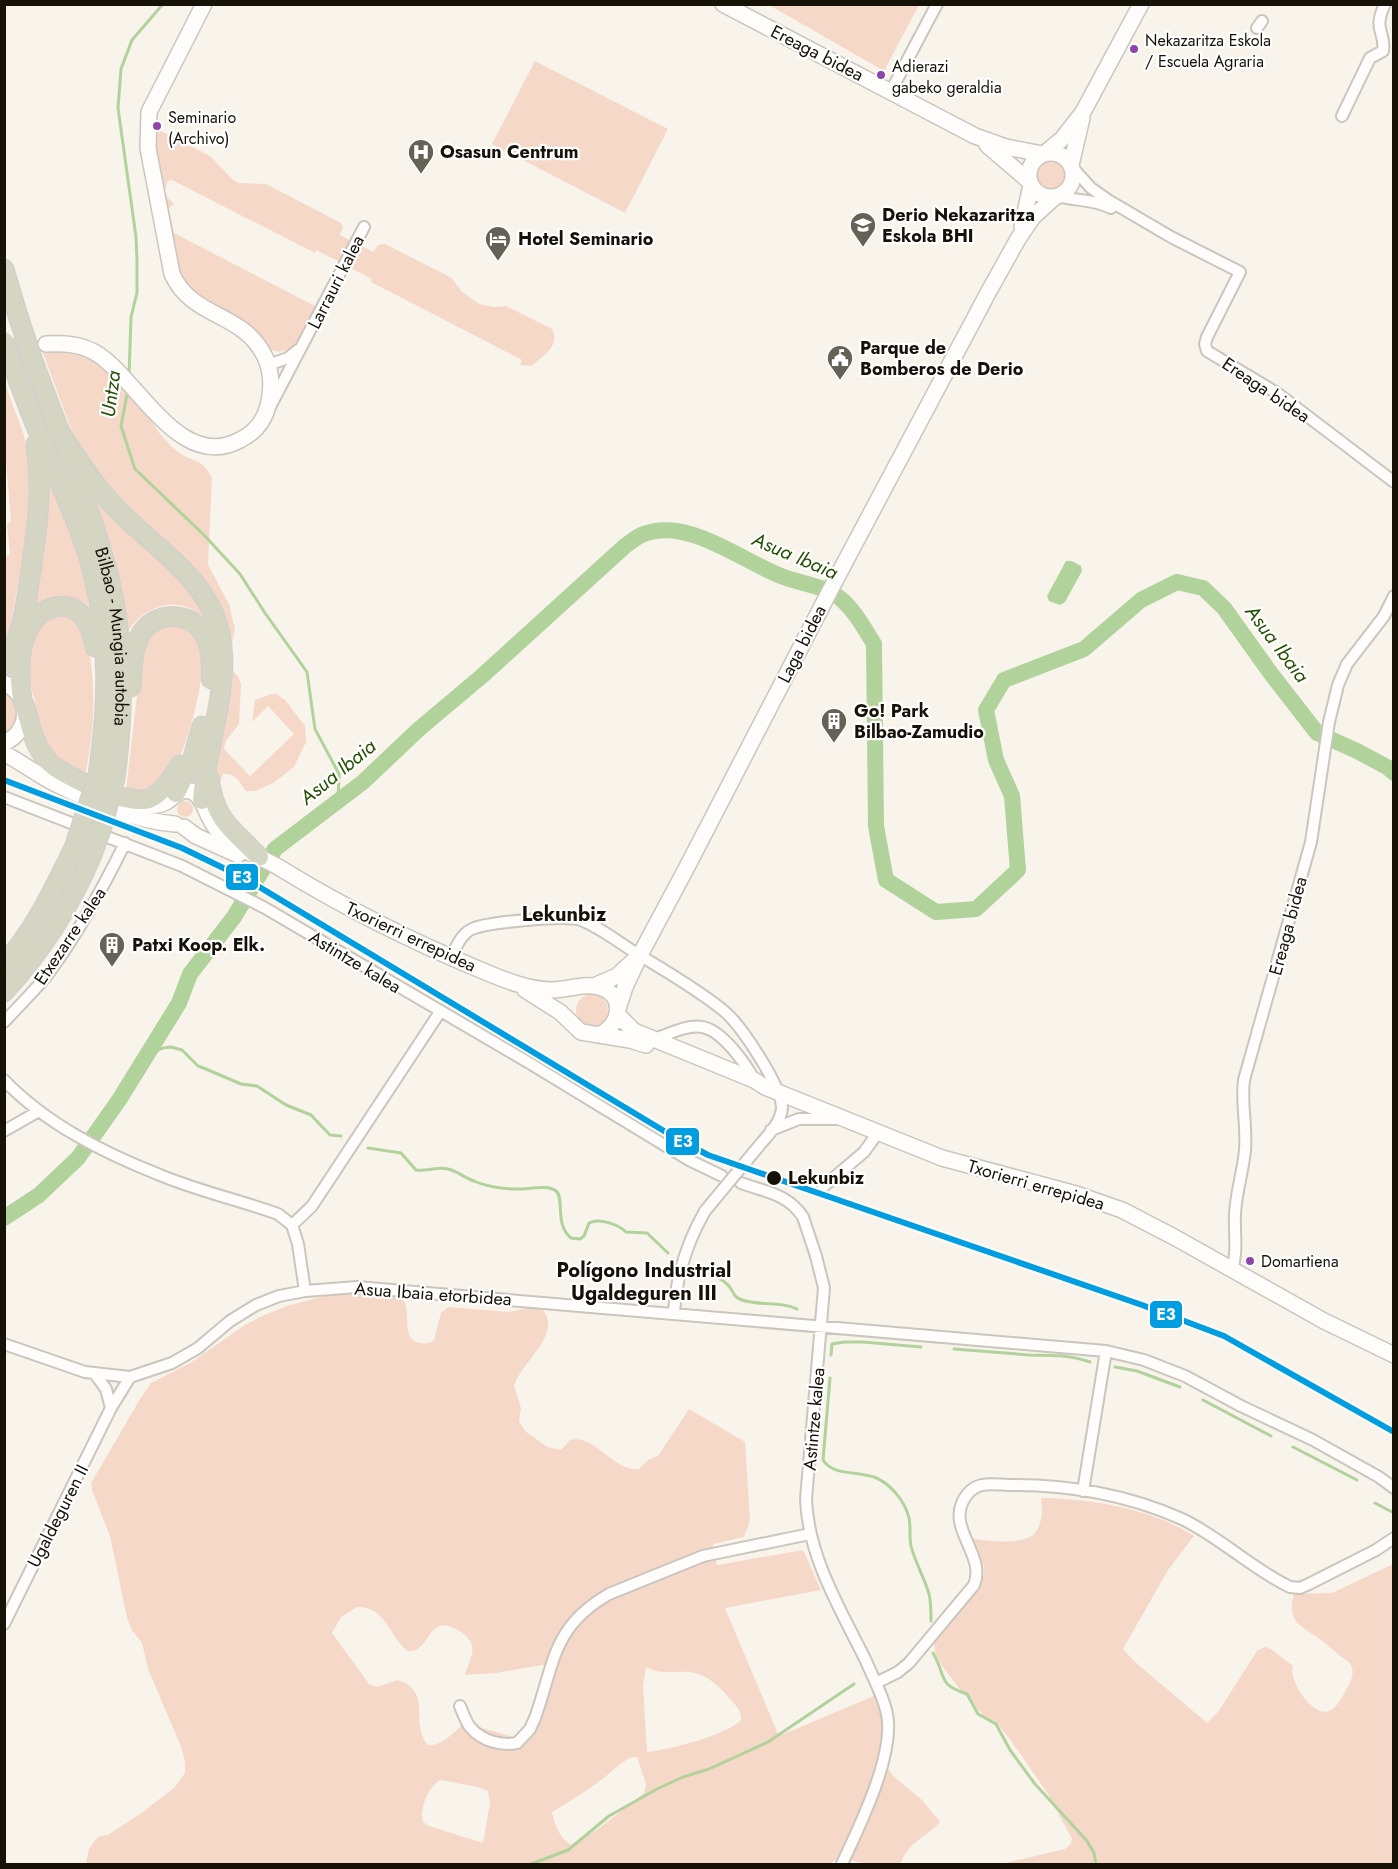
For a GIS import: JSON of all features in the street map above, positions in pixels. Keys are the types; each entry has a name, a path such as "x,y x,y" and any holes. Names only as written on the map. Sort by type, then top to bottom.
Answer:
{"highway":[{"name":"Bilbao - Mungia autobia","path":"4,268 32,358 90,516 110,583 120,650 122,721 101,776"},
{"name":"Bilbao - Mungia autobia","path":"4,341 34,421 75,518 94,576 105,643 107,673 101,776 105,817 80,884 37,953 4,992"},
{"path":"4,665 17,640 23,618 39,510 40,489 34,421"},
{"path":"57,428 96,486 117,510 180,566 204,595 212,611 222,645 223,666 207,759 203,803"},
{"path":"4,964 17,950 35,922 74,848 90,805 101,776 97,664 90,626 80,612 66,607 57,607 39,614 24,645 19,665 24,708 34,739 48,761 58,770 80,781 127,799 149,799 163,788 179,768 189,747 200,734"},
{"path":"122,721 130,696 133,661 140,635 151,622 160,618 182,617 192,622 206,637 212,671 200,734 186,776 173,796"},
{"path":"207,759 211,790 218,811 228,828 259,860"}],"street":[{"path":"46,344 63,343 81,346 98,354 115,368 180,435 207,448 224,447 248,436 265,416 271,397 271,373 261,350 245,331 193,302 176,282 171,269 148,148 149,112 204,4"},
{"name":"Ereaga bidea","path":"723,4 975,136"},
{"path":"891,90 937,4"},
{"path":"1030,183 1030,166 1062,139 1083,112 1141,4"},
{"path":"1342,116 1370,58 1383,51 1385,47 1379,31 1379,18 1385,4"},
{"path":"975,136 1008,161 1041,195 1056,197 1067,190 1072,183 1071,166 1083,112"},
{"path":"975,136 1006,147 1043,154 1059,154 1071,166"},
{"name":"Ereaga bidea","path":"1071,166 1091,188 1145,222 1240,272 1207,337 1205,344 1207,351 1277,393 1394,482"},
{"name":"Laga bidea","path":"1018,238 1030,183"},
{"name":"Ereaga bidea","path":"1056,197 1102,203 1127,217 1145,222"},
{"name":"Laga bidea","path":"618,1011 624,987 640,955 823,603 1018,238 1033,217 1056,197"},
{"name":"Larrauri kalea","path":"265,416 364,227"},
{"path":"268,365 288,358 307,338"},
{"name":"Ereaga bidea","path":"1232,1270 1236,1254 1234,1217 1236,1197 1246,1148 1242,1097 1244,1080 1311,842 1329,722 1338,685 1347,663 1384,616 1394,596"},
{"path":"4,683 16,690 24,708 30,746 50,769 71,781 130,804 151,806 186,790 191,791 203,803 203,815 198,823 180,826 168,816 167,805 173,796"},
{"path":"4,743 20,732 24,708"},
{"name":"Txorierri errepidea","path":"4,753 57,784 119,811 180,826 196,836 259,860"},
{"name":"Astintze kalea","path":"4,797 182,866 235,893 531,1064 689,1160 722,1176"},
{"name":"Txorierri errepidea","path":"203,803 213,824 220,832 277,871 406,937 515,984 550,1005 580,1032 639,1042 748,1084 765,1086"},
{"name":"Etxezarre kalea","path":"4,1022 62,954 105,884 124,843"},
{"path":"451,958 464,934 471,929 485,925 566,917 580,920 640,955 725,1012 764,1065 765,1086"},
{"path":"572,1024 568,1013 570,1001 577,992 617,976 640,955"},
{"name":"Txorierri errepidea","path":"515,984 554,990 591,986 608,991 613,996 618,1011 634,1031 652,1040 877,1134 967,1166 1101,1202 1140,1219 1324,1321 1394,1355"},
{"path":"598,1035 610,1029 618,1011"},
{"path":"292,1225 312,1206 440,1012"},
{"path":"652,1040 691,1027 704,1027 716,1034 744,1062 782,1106 781,1118 705,1211 693,1233 682,1260 674,1314"},
{"path":"4,1080 39,1111 97,1146 162,1176 278,1214 292,1225 298,1244 305,1291"},
{"path":"4,1131 39,1111"},
{"path":"771,1130 799,1119 846,1120"},
{"path":"823,1187 864,1152 877,1134"},
{"name":"Astintze kalea","path":"741,1183 790,1201 803,1217 823,1281 822,1327 806,1499 810,1534 818,1559 876,1683 888,1720 886,1750 860,1824 842,1864"},
{"name":"Asua Ibaia etorbidea","path":"4,1344 95,1374 130,1377 172,1363 198,1348 230,1321 256,1305 279,1296 305,1291 357,1287 1106,1351 1144,1360 1185,1377 1313,1440 1379,1477 1394,1488"},
{"path":"1083,1491 1106,1351"},
{"path":"95,1374 106,1389 111,1408"},
{"name":"Ugaldeguren II","path":"4,1624 111,1408 130,1377"},
{"path":"876,1683 898,1672 909,1663 974,1585 977,1570 961,1524 960,1513 962,1502 971,1490 982,1485 1009,1489 1044,1485 1140,1503 1184,1520 1290,1587 1300,1588 1309,1584 1376,1550 1394,1538"},
{"path":"460,1706 471,1728 484,1737 498,1744 517,1743 530,1729 535,1718 557,1647 564,1634 574,1621 596,1602 609,1594 703,1556 810,1534"}],"shaded area":[{"path":"769,5 919,5 884,71"},
{"path":"535,61 668,129 625,213 492,144"},
{"path":"159,130 210,156 238,183 266,184 341,223 343,227 340,235 351,241 340,262 316,250 315,253 172,180 168,181 165,190 167,197 174,204 169,208 174,233 317,307 304,332 293,346 278,351 268,349 195,298 180,280 152,143"},
{"path":"1051,159 1062,163 1066,174 1062,185 1051,189 1040,185 1036,174 1040,163"},
{"path":"385,244 452,278 461,291 479,304 493,307 506,306 552,329 554,341 552,346 531,366 520,365 522,360 371,282 372,279 351,268 362,246 373,252 378,245"},
{"path":"43,353 80,354 108,370 142,407 171,446 204,466 212,478 208,565 229,604 235,629 231,647 233,671 241,684 239,724 226,741 224,749 250,776 294,734 268,706 252,722 255,700 271,694 277,694 285,700 305,726 306,742 294,767 273,783 256,791 246,791 235,777 223,774 212,803 208,795 228,662 190,567 106,484 88,461 71,429"},
{"path":"4,381 24,435 32,480 33,505 11,622 15,623 5,645 5,558 10,554 7,525 11,521 5,450"},
{"path":"49,478 83,573 89,606 81,601 67,598 53,601 32,613 46,480"},
{"path":"93,492 156,550 185,584 207,620 187,607 161,606 138,619 127,633 122,590"},
{"path":"1066,561 1072,561 1081,566 1082,571 1065,602 1060,605 1049,601 1047,596"},
{"path":"61,613 73,618 84,630 91,662 93,710 91,743 85,775 54,760 37,725 35,700 27,676 32,639 39,624 48,617"},
{"path":"160,625 183,627 195,634 200,645 202,660 198,699 187,738 173,768 151,792 126,791 142,652 145,642"},
{"path":"5,692 11,695 19,713 15,729 5,735"},
{"path":"185,801 191,803 193,809 191,815 185,817 179,815 177,809 179,803"},
{"path":"592,994 603,999 608,1010 603,1021 592,1026 581,1021 576,1010 581,999"},
{"path":"343,1291 399,1294 406,1306 410,1336 413,1341 420,1343 429,1343 434,1340 441,1313 448,1307 508,1312 534,1307 542,1309 547,1318 548,1328 545,1338 514,1386 521,1408 519,1421 525,1431 547,1447 561,1450 570,1440 588,1442 621,1465 639,1469 648,1460 658,1456 689,1409 745,1442 750,1520 744,1537 713,1544 717,1565 803,1550 821,1590 725,1608 779,1736 881,1693 885,1764 893,1776 921,1799 940,1822 908,1850 901,1863 883,1865 866,1864 843,1858 830,1864 86,1864 89,1849 96,1839 108,1835 140,1814 174,1788 185,1773 182,1749 148,1669 142,1643 132,1630 127,1618 110,1536 91,1483 151,1383 190,1363 245,1325 287,1306","holes":["357,1607 374,1611 408,1651 418,1649 431,1632 440,1626 454,1628 465,1635 472,1645 472,1655 465,1675 496,1673 548,1664 554,1675 547,1698 520,1739 482,1728 468,1720 444,1740 428,1745 420,1727 418,1700 415,1692 408,1685 397,1680 378,1687 369,1684 332,1633 341,1617","646,1667 662,1672 688,1672 701,1675 727,1695 741,1714 741,1720 734,1726 711,1736 647,1752 643,1685","632,1757 637,1757 646,1784 644,1793 598,1829 571,1845 558,1831 552,1812 589,1789","441,1780 488,1791 490,1803 483,1843 423,1822 422,1811 426,1798"]},
{"path":"1041,1498 1081,1500 1120,1507 1159,1518 1194,1536 1168,1570 1123,1649 1207,1723 1218,1712 1257,1651 1265,1647 1293,1666 1294,1680 1309,1703 1323,1711 1334,1708 1350,1682 1352,1668 1326,1643 1297,1622 1292,1611 1294,1594 1332,1593 1393,1564 1393,1864 1001,1864 1065,1849 1071,1844 1072,1839 1048,1794 1012,1742 996,1722 984,1716 971,1697 962,1692 942,1666 935,1652 933,1634 973,1594 984,1576 983,1564 970,1538 1006,1541 1025,1539 1037,1530 1042,1510"}],"waterway":[{"name":"Untza","path":"129,377 131,317 137,293 137,261 136,237 118,108 121,69 132,40 163,4"},
{"name":"Untza","path":"128,389 121,426 135,469 204,535 240,574 307,672 315,729 339,774 338,802"},
{"name":"Asua Ibaia","path":"4,1218 39,1195 78,1158 119,1100 179,1003 190,974 234,917 275,849 363,782 419,729 482,676 625,546 644,534 661,530 678,531 696,536 781,576 834,594 855,614 874,644 876,826 886,880 936,912 976,909 1018,870 1012,796 996,760 986,710 1004,680 1084,649 1141,600 1177,582 1203,588 1224,608 1317,733 1357,751 1394,773"},
{"path":"147,1055 163,1048 171,1047 182,1050 198,1066 241,1084 257,1086 286,1105 311,1115 330,1135 341,1136"},
{"path":"368,1148 401,1153 416,1170 448,1169 478,1183 499,1188 552,1189 559,1194 561,1219 571,1238 580,1239 584,1236 589,1223 603,1222 626,1232 647,1233 668,1253"},
{"path":"694,1266 724,1281 739,1299 797,1309"},
{"path":"831,1355 832,1344 844,1342 921,1347"},
{"path":"954,1349 1067,1357 1090,1362"},
{"path":"1115,1367 1137,1371 1180,1387"},
{"path":"830,1378 823,1460 833,1469 868,1475 880,1480 900,1499 909,1518 910,1543 929,1594 931,1621"},
{"path":"1203,1400 1271,1436"},
{"path":"1293,1447 1357,1480"},
{"path":"1375,1503 1394,1513"},
{"path":"933,1653 946,1683 967,1694 978,1714 996,1724 1010,1750 1035,1784 1087,1841 1094,1853 1096,1864"},
{"path":"531,1864 568,1850 609,1816 657,1789 683,1777 709,1769 768,1742 854,1684"}],"transit line":[{"name":"E3","path":"4,780 182,848 246,879 669,1134 708,1155 1142,1305 1224,1336 1394,1432"}],"place":[{"name":"Nekazaritza Eskola / Escuela Agraria","path":"1134,49"},
{"name":"Adierazi gabeko geraldia","path":"881,75"},
{"name":"Seminario (Archivo)","path":"157,126"},
{"name":"Osasun Centrum","path":"421,175"},
{"name":"Derio Nekazaritza Eskola BHI","path":"863,248"},
{"name":"Hotel Seminario","path":"498,262"},
{"name":"Parque de Bomberos de Derio","path":"840,381"},
{"name":"Go! Park Bilbao-Zamudio","path":"834,744"},
{"name":"Patxi Koop. Elk.","path":"112,968"},
{"name":"Lekunbiz","path":"774,1178"},
{"name":"Domartiena","path":"1250,1261"}],"district":[{"name":"Lekunbiz","path":"564,914"},
{"name":"Polígono Industrial Ugaldeguren III","path":"644,1282"}]}
